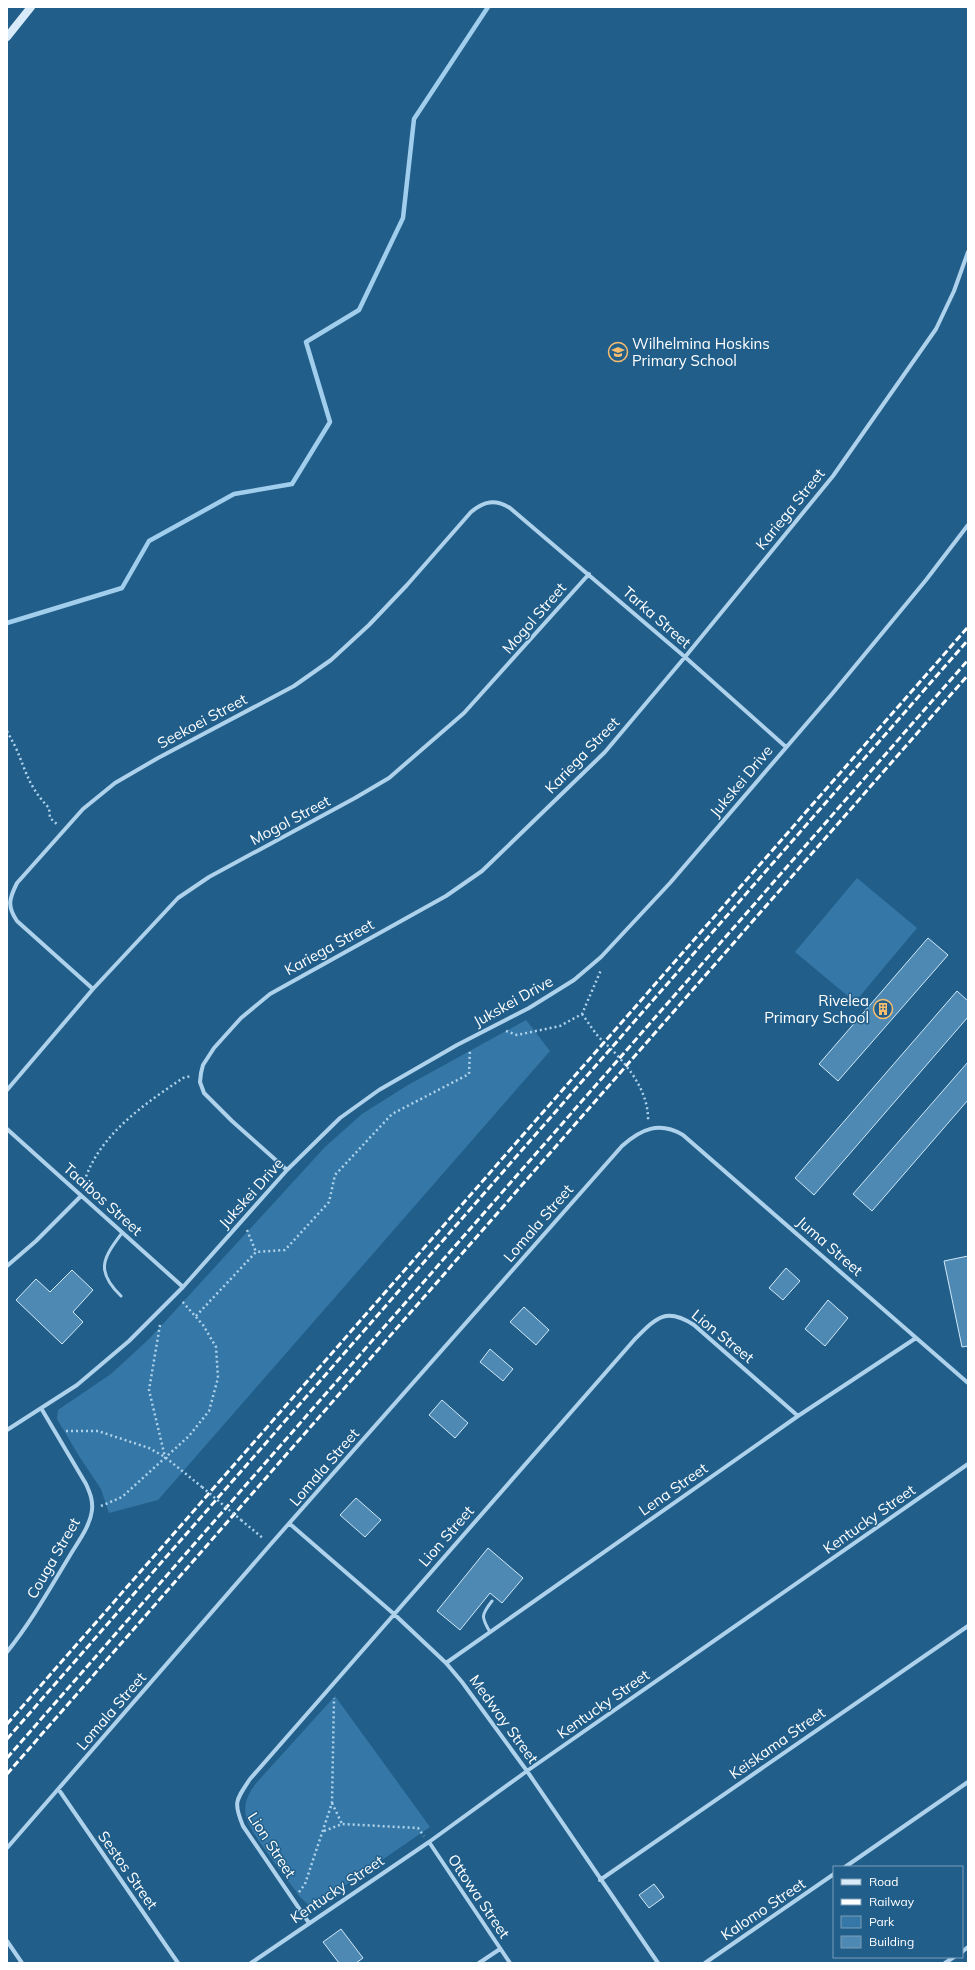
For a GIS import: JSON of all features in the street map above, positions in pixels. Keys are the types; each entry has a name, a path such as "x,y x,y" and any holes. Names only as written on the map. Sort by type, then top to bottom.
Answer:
{"main road":[{"path":"7,37 30,7"}],"street":[{"name":"Kariega Street","path":"201,1073 203,1065 214,1048 227,1032 255,1005 270,994 446,896 482,872 605,752 685,658 833,476 926,343 943,315 968,252"},
{"name":"Seekoei Street","path":"93,989 24,928 11,912 11,894 17,883 83,810 115,783 158,758 294,686 331,660 374,619 478,506 483,503 494,502 502,503 510,508"},
{"name":"Tarka Street","path":"510,508 589,574 786,747"},
{"name":"Jukskei Drive","path":"7,1430 77,1384 108,1359 162,1309 183,1287 287,1170 316,1140 357,1106 379,1090 471,1038 529,1008 574,980 601,957 670,883 786,747 926,580 968,525"},
{"name":"Mogol Street","path":"7,1090 93,989 167,909 191,889 209,877 355,798 395,773 464,713 589,574"},
{"path":"201,1073 201,1087 208,1098 287,1170"},
{"name":"Juma Street","path":"648,1128 674,1130 683,1135 724,1169 968,1383"},
{"name":"Lomala Street","path":"7,1848 622,1146 635,1135 648,1128"},
{"name":"Taaibos Street","path":"7,1129 183,1287"},
{"path":"7,1266 36,1241 80,1196"},
{"name":"Lion Street","path":"308,1923 243,1826 236,1810 237,1802 250,1779 635,1339 650,1324 661,1316 676,1316 694,1325 798,1416"},
{"name":"Lena Street","path":"446,1663 798,1416 916,1338"},
{"name":"Couga Street","path":"7,1652 34,1616 90,1520 92,1511 92,1496 41,1408"},
{"name":"Kentucky Street","path":"251,1963 429,1842 527,1771 968,1464"},
{"name":"Medway Street","path":"290,1524 394,1614 446,1663 477,1701 527,1771 658,1963"},
{"name":"Keiskama Street","path":"600,1880 968,1626"},
{"path":"846,1866 968,1782"},
{"name":"Sestos Street","path":"59,1790 178,1963"},
{"name":"Ottowa Street","path":"429,1842 510,1963"},
{"name":"Kalomo Street","path":"705,1963 833,1875"},
{"path":"7,1941 22,1963"},
{"path":"479,1963 500,1949"}],"lane":[{"path":"121,1296 112,1288 105,1278 103,1269 107,1254 122,1233"},
{"path":"490,1632 483,1621 483,1615 492,1601"}],"path":[{"path":"7,731 15,745 28,782 39,798 49,808 50,818 64,830"},
{"path":"493,1027 518,1035 560,1026 582,1014 602,968"},
{"path":"582,1014 604,1043 611,1048 635,1077 648,1111 648,1128"},
{"path":"196,1316 256,1252 285,1250 329,1202 335,1175 392,1114 469,1074 471,1038"},
{"path":"80,1196 86,1173 104,1145 132,1113 183,1078 201,1073"},
{"path":"242,1220 256,1252"},
{"path":"92,1511 122,1497 189,1436 209,1412 218,1378 216,1347 196,1316 175,1295"},
{"path":"162,1309 149,1390 165,1457"},
{"path":"55,1431 98,1431 149,1448 165,1457 255,1532"},
{"path":"293,1900 305,1884 332,1803 334,1683"},
{"path":"332,1803 342,1824"},
{"path":"323,1832 342,1824 418,1828 429,1842"}],"green space":[{"path":"857,878 917,928 855,1002 795,952"},
{"path":"526,1020 550,1051 158,1500 109,1513 101,1489 57,1419 58,1410 111,1374 149,1339 325,1147 362,1114 408,1085"},
{"path":"335,1696 430,1827 315,1906 308,1904 300,1897 254,1834 246,1817 245,1807 249,1793 258,1781"}],"building":[{"name":"Rivelea Primary School","path":"928,938 948,955 838,1081 819,1064"},
{"path":"957,991 968,1001 968,1017 814,1195 795,1178"},
{"path":"968,1062 968,1100 872,1211 853,1194"},
{"path":"968,1256 968,1346 962,1347 944,1261"},
{"path":"786,1268 800,1281 783,1300 769,1288"},
{"path":"72,1270 93,1290 73,1312 83,1322 62,1344 16,1300 36,1279 50,1292"},
{"path":"828,1300 848,1318 825,1346 805,1329"},
{"path":"524,1307 549,1330 536,1345 510,1322"},
{"path":"490,1349 513,1369 503,1381 480,1362"},
{"path":"442,1400 468,1423 455,1438 429,1415"},
{"path":"356,1498 381,1520 365,1537 340,1515"},
{"path":"488,1548 523,1578 502,1603 490,1593 460,1630 437,1611"},
{"path":"654,1884 664,1897 649,1908 639,1895"},
{"path":"341,1929 363,1958 356,1963 339,1963 323,1942"}],"waterway":[{"path":"7,623 122,588 149,541 234,494 292,484 330,422 306,342 359,310 403,218 414,119 488,7"}],"railway":[{"path":"7,1724 968,627"},
{"path":"7,1739 968,640"},
{"path":"7,1758 968,660"},
{"path":"7,1774 968,675"}],"place":[{"name":"Wilhelmina Hoskins Primary School","path":"618,352"},
{"name":"Rivelea Primary School","path":"883,1009"}]}
